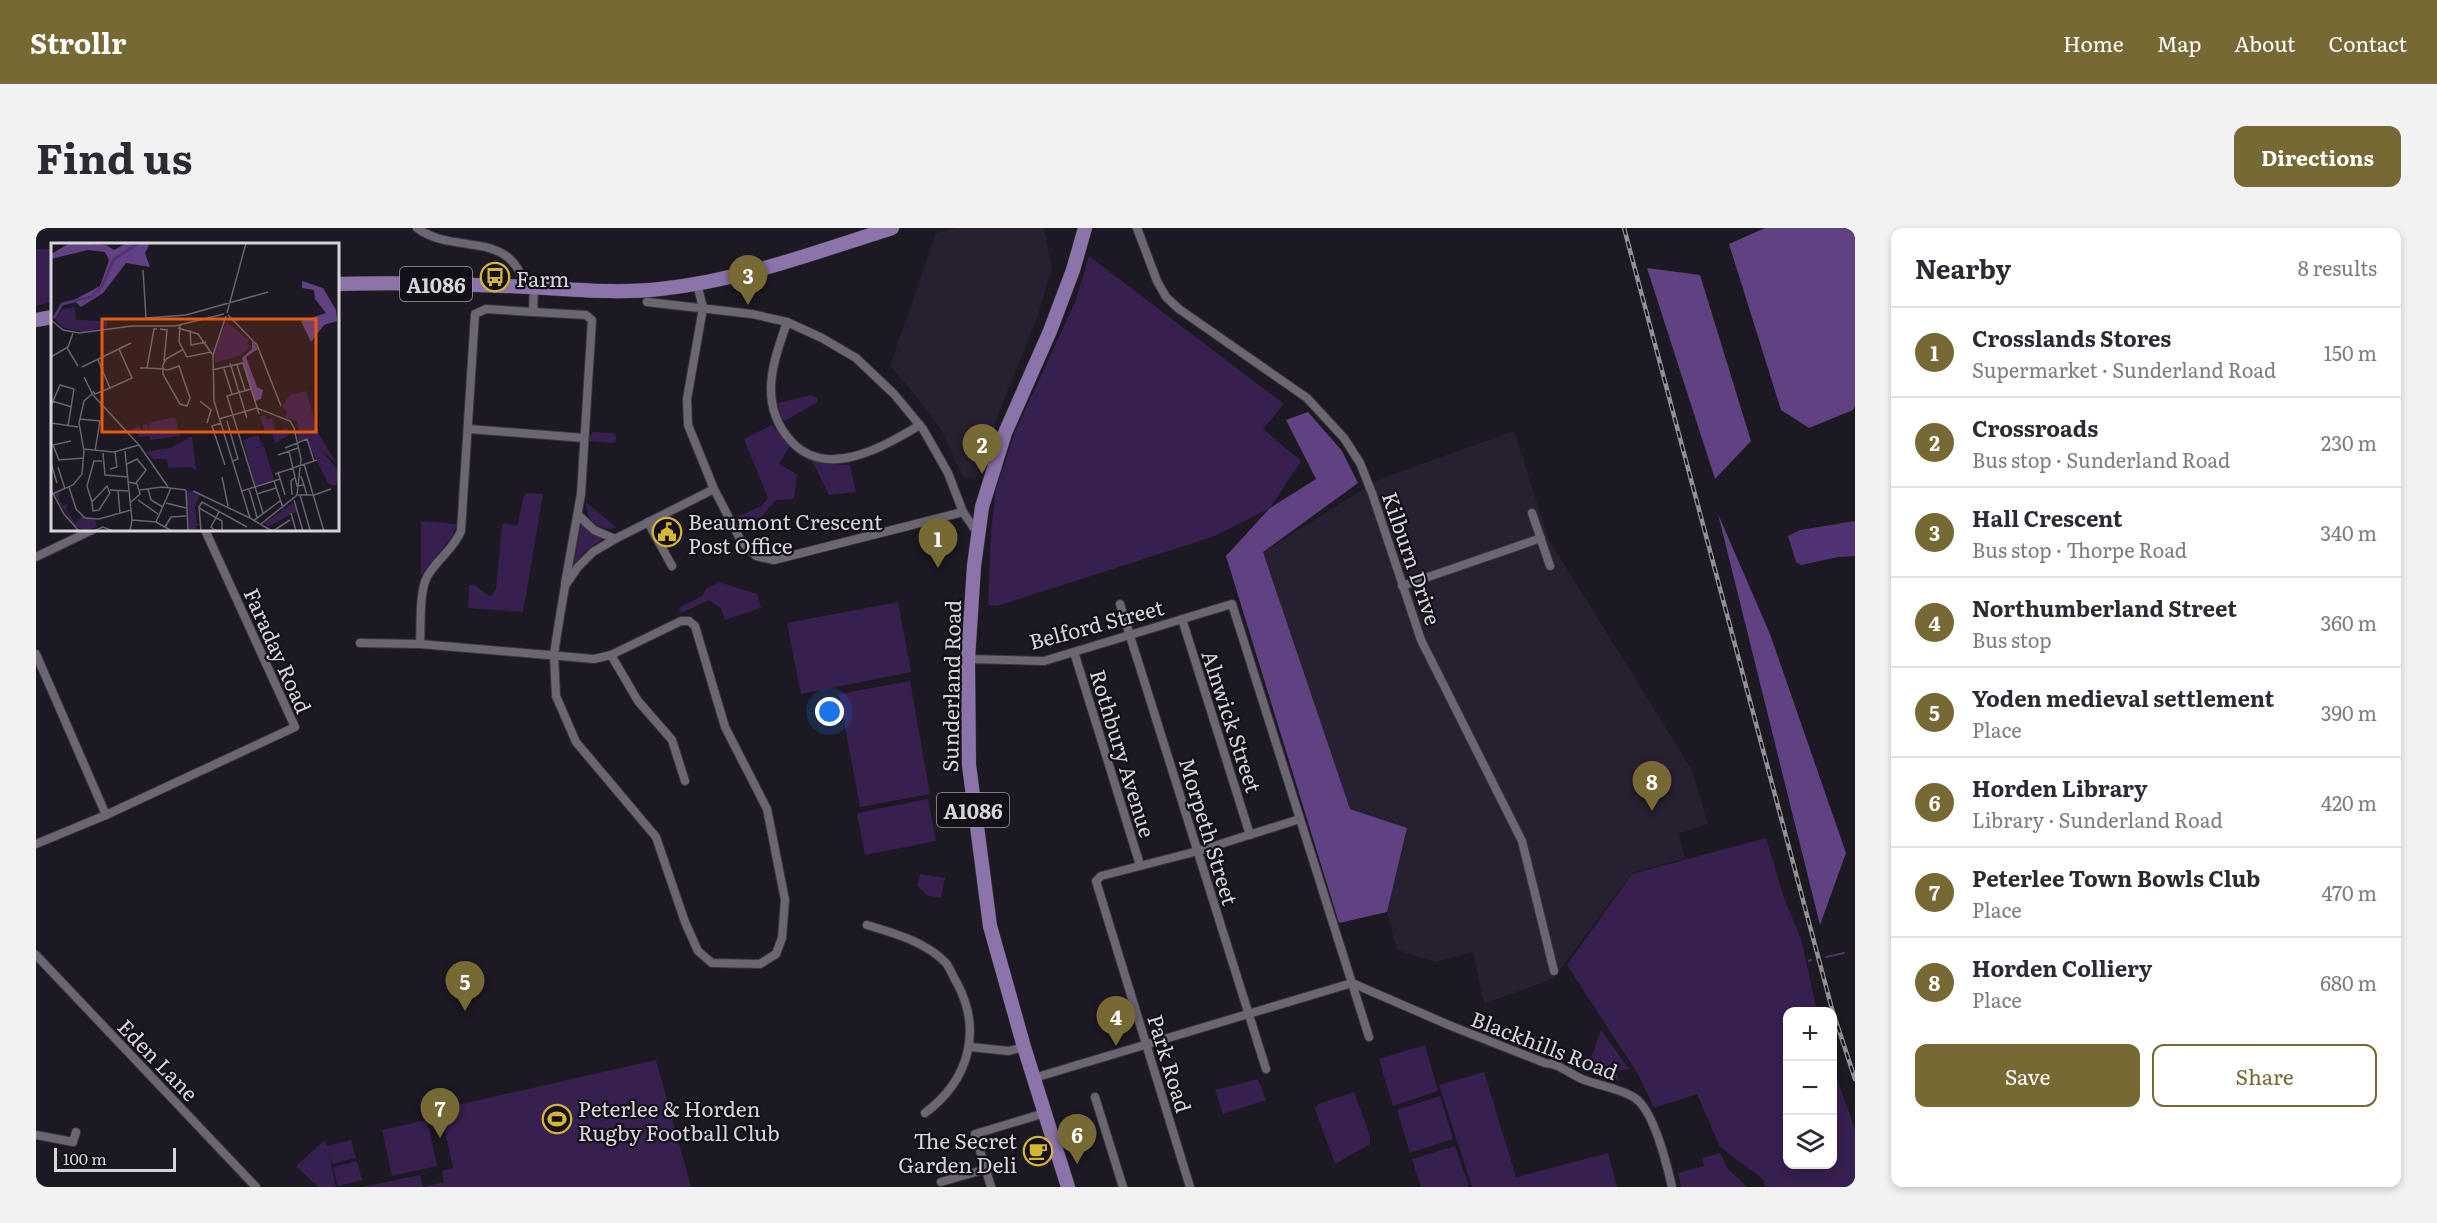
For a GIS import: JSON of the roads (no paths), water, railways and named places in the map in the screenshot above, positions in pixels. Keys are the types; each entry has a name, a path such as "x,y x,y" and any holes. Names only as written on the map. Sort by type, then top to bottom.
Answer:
{"main road":[{"name":"A1086","path":"339,284 457,284 626,292 697,284 761,269 892,228"},
{"name":"Sunderland Road","path":"1068,1187 1024,1047 990,926 969,765 968,659 982,507 1005,433 1050,331 1073,270 1085,228"},
{"path":"36,320 51,317"}],"street":[{"path":"417,228 431,235 484,242 497,246 520,268 530,287 533,312"},
{"name":"Kilburn Drive","path":"1137,228 1149,265 1166,297 1179,309 1307,398 1353,451 1372,493 1421,640 1522,841 1554,971"},
{"path":"697,284 703,308 687,399 688,425 714,489 741,541 756,556 774,560 963,512"},
{"path":"646,302 752,314 787,322 822,338 856,358 894,394 920,425 948,473 963,512 978,534"},
{"path":"360,643 420,644 554,654 594,658 611,655 681,621 689,621 695,626 725,727 767,809 785,900 782,938 776,954 760,964 746,965 712,963 698,951 685,922 656,837 576,742 556,696 554,654 578,514 584,438 592,320 586,315 486,309 476,314 461,531 458,540 428,576 423,586 420,644"},
{"path":"787,322 775,360 771,388 773,412 782,432 797,448 821,459 846,459 872,452 920,425"},
{"path":"469,429 584,438"},
{"path":"565,586 578,567 593,552 714,489"},
{"path":"1532,513 1550,566"},
{"path":"578,514 594,530 615,539"},
{"path":"648,522 672,566"},
{"path":"36,557 90,531"},
{"name":"Faraday Road","path":"106,814 295,727 205,531"},
{"path":"1402,586 1540,538"},
{"name":"Morpeth Street","path":"1120,604 1266,1069"},
{"name":"Belford Street","path":"968,659 1044,661 1232,604 1300,819"},
{"name":"Alnwick Street","path":"1182,619 1251,835"},
{"name":"Rothbury Avenue","path":"1074,652 1140,865"},
{"path":"36,654 106,814 36,844"},
{"path":"611,655 638,700 672,740 685,781"},
{"path":"1140,865 1198,851 1300,819 1369,1037"},
{"name":"Park Road","path":"1140,865 1101,876 1096,881 1190,1187"},
{"path":"867,925 911,938 946,963 967,1002 970,1047 957,1077 942,1101 925,1113"},
{"name":"Eden Lane","path":"36,955 256,1187"},
{"path":"1034,1078 1352,983"},
{"name":"Blackhills Road","path":"1352,983 1451,1026 1545,1063 1557,1064 1581,1079 1635,1098 1645,1107 1666,1158 1672,1187"},
{"path":"970,1047 1009,1051 1024,1047"},
{"path":"1095,1097 1123,1187"},
{"path":"991,1187 975,1134 1045,1113"},
{"path":"36,1135 73,1142 76,1132"},
{"path":"941,1182 986,1169"}],"waterway":[{"path":"1826,957 1844,953"}],"railway":[{"path":"1624,228 1832,1009 1855,1079"}],"place":[{"name":"Farm","path":"495,277"},
{"name":"Hall Crescent","path":"748,305"},
{"name":"Crossroads","path":"982,474"},
{"name":"Beaumont Crescent Post Office","path":"667,532"},
{"name":"Crosslands Stores","path":"938,568"},
{"name":"Horden Colliery","path":"1652,811"},
{"name":"Yoden medieval settlement","path":"465,1011"},
{"name":"Northumberland Street","path":"1116,1046"},
{"name":"Peterlee & Horden Rugby Football Club","path":"557,1119"},
{"name":"Peterlee Town Bowls Club","path":"440,1138"},
{"name":"The Secret Garden Deli","path":"1038,1151"},
{"name":"Horden Library","path":"1077,1164"}]}
